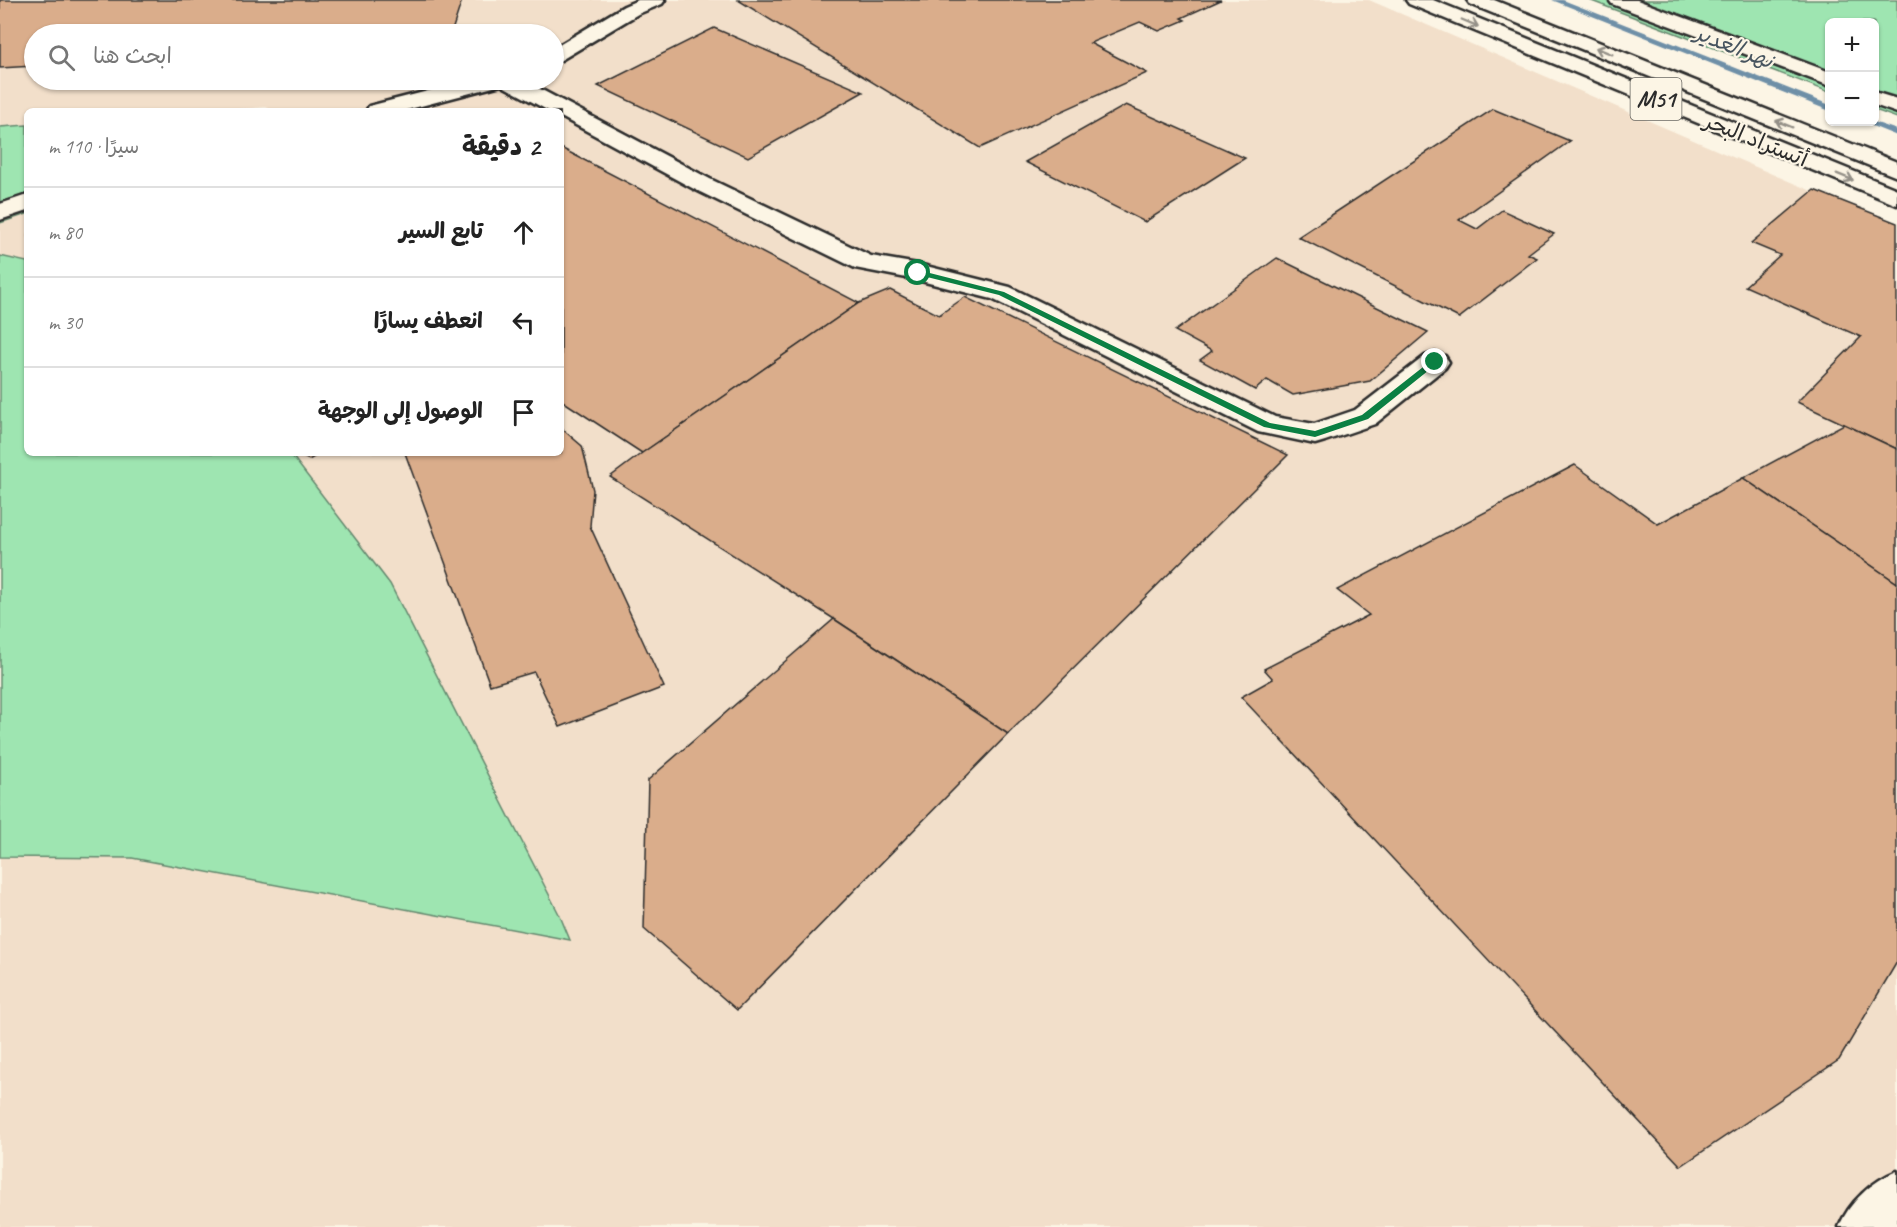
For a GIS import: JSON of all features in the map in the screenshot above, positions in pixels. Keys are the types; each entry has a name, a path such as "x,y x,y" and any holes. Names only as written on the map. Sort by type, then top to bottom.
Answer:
{"main road":[{"path":"564,50 631,10 655,0"},
{"name":"أتستراد البحر","path":"1416,0 1897,198"},
{"name":"أتستراد البحر","path":"1476,0 1897,170"},
{"path":"1619,0 1825,78"},
{"path":"388,108 456,90"},
{"path":"527,90 560,108"},
{"path":"1879,99 1897,106"},
{"path":"564,110 702,184 864,263 1001,293 1268,425 1315,434 1365,417 1435,362"},
{"path":"0,213 24,203"},
{"path":"1862,1227 1897,1194"}],"shaded area":[{"path":"0,0 1369,0 1837,202 1897,224 1897,1227 0,1227 0,857 132,858 570,940 560,916 390,584 292,456 564,456 564,108 24,108 24,125 0,127"},
{"path":"24,215 24,261 0,256 0,223"}],"green space":[{"path":"1589,0 1897,0 1897,118 1879,111 1879,18 1825,18 1825,90"},
{"path":"24,125 24,215 0,223 0,127"},
{"path":"0,256 24,261 24,456 292,456 390,584 560,916 570,940 132,858 0,857"}],"building":[{"path":"0,0 462,0 454,24 24,24 24,67 0,68"},
{"path":"738,0 1221,0 1159,31 1140,22 1090,43 1147,73 980,148"},
{"path":"714,28 863,92 748,157 598,86"},
{"path":"1126,105 1245,158 1145,222 1025,162"},
{"path":"1493,109 1570,141 1459,220 1477,229 1502,210 1554,234 1528,254 1537,258 1459,318 1298,237"},
{"path":"564,150 859,303 642,453 564,402"},
{"path":"1814,190 1897,223 1897,449 1797,402 1861,337 1745,286 1780,255 1751,243"},
{"path":"1277,258 1428,332 1370,381 1293,395 1267,380 1255,390 1200,360 1212,351 1175,331"},
{"path":"890,290 939,315 965,297 1288,455 1008,734 834,619 610,477 859,303"},
{"path":"1844,424 1897,449 1897,583 1743,478"},
{"path":"564,431 582,446 593,490 590,526 664,687 560,727 534,672 490,685 406,456 564,456"},
{"path":"301,456 316,456 309,460"},
{"path":"1575,465 1658,524 1743,478 1897,583 1897,962 1839,1060 1681,1166 1241,697 1273,679 1264,669 1369,615 1337,590"},
{"path":"834,619 1008,734 737,1010 644,929 648,780"}],"waterway":[{"name":"نهر الغدير","path":"1556,0 1825,106"},
{"name":"نهر الغدير","path":"1878,126 1897,133"}],"route":[{"path":"918,273 1001,293 1268,425 1315,434 1365,417 1435,362"}]}
